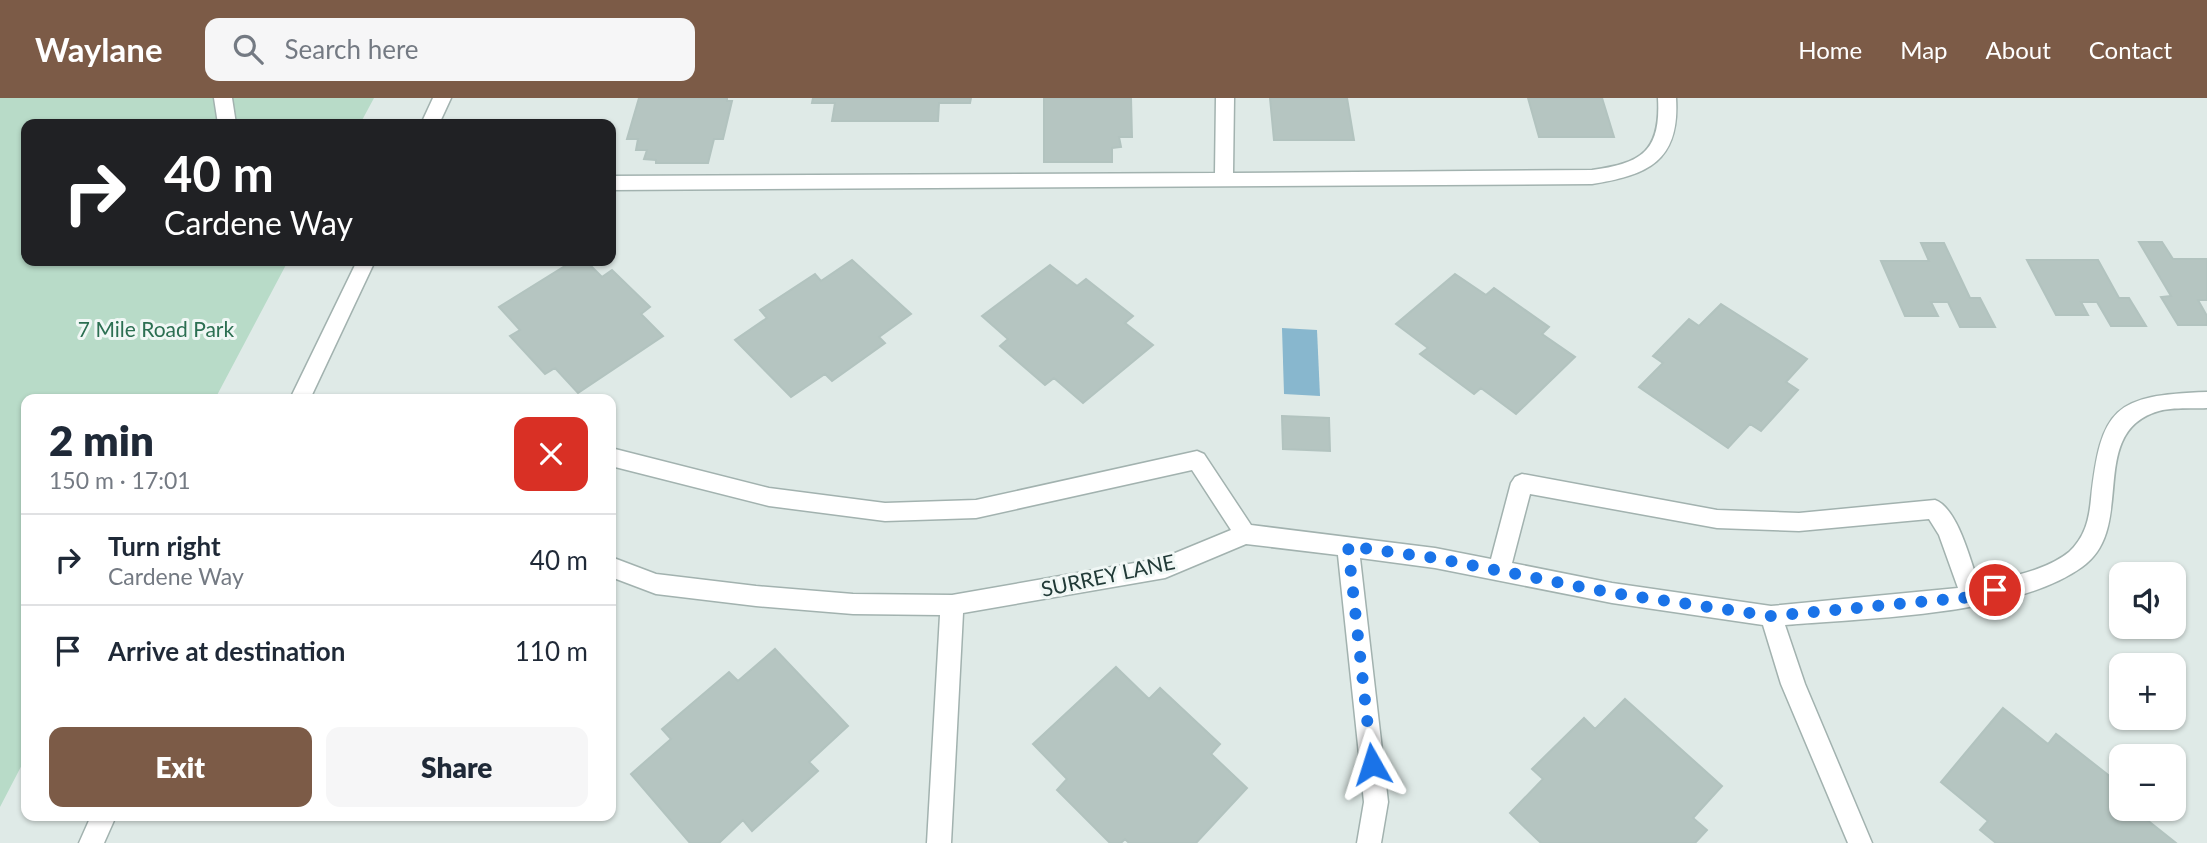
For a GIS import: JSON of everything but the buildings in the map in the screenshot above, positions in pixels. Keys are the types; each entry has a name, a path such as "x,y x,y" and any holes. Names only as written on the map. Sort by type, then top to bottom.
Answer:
{"street":[{"path":"223,98 226,119"},
{"path":"432,119 442,98"},
{"path":"1224,178 1225,98"},
{"path":"616,183 1592,177 1616,174 1642,165 1662,147 1670,125 1667,98"},
{"path":"302,394 364,266"},
{"name":"SURREY LANE","path":"616,569 656,584 744,595 853,604 952,605 1165,568 1245,534 1348,546 1499,570 1612,593 1771,616 1972,597 2041,577 2075,560 2089,545 2101,521 2107,450 2112,435 2123,419 2157,402 2207,400"},
{"path":"616,458 769,497 885,512 976,509 1196,460 1245,534"},
{"path":"1499,570 1522,483 1717,520 1800,522 1935,509 1949,531 1972,597"},
{"path":"1348,546 1376,802 1369,843"},
{"path":"939,843 952,605"},
{"path":"1771,616 1793,684 1860,843"},
{"path":"91,843 102,821"}],"green space":[{"name":"7 Mile Road Park","path":"0,98 374,98 363,119 21,119 21,266 285,266 218,394 21,394 21,767 0,807"}],"water":[{"path":"1282,328 1317,330 1320,396 1284,394"}],"route":[{"path":"1372,764 1348,546 1435,558 1612,593 1771,616 1972,597 1995,590"}]}
